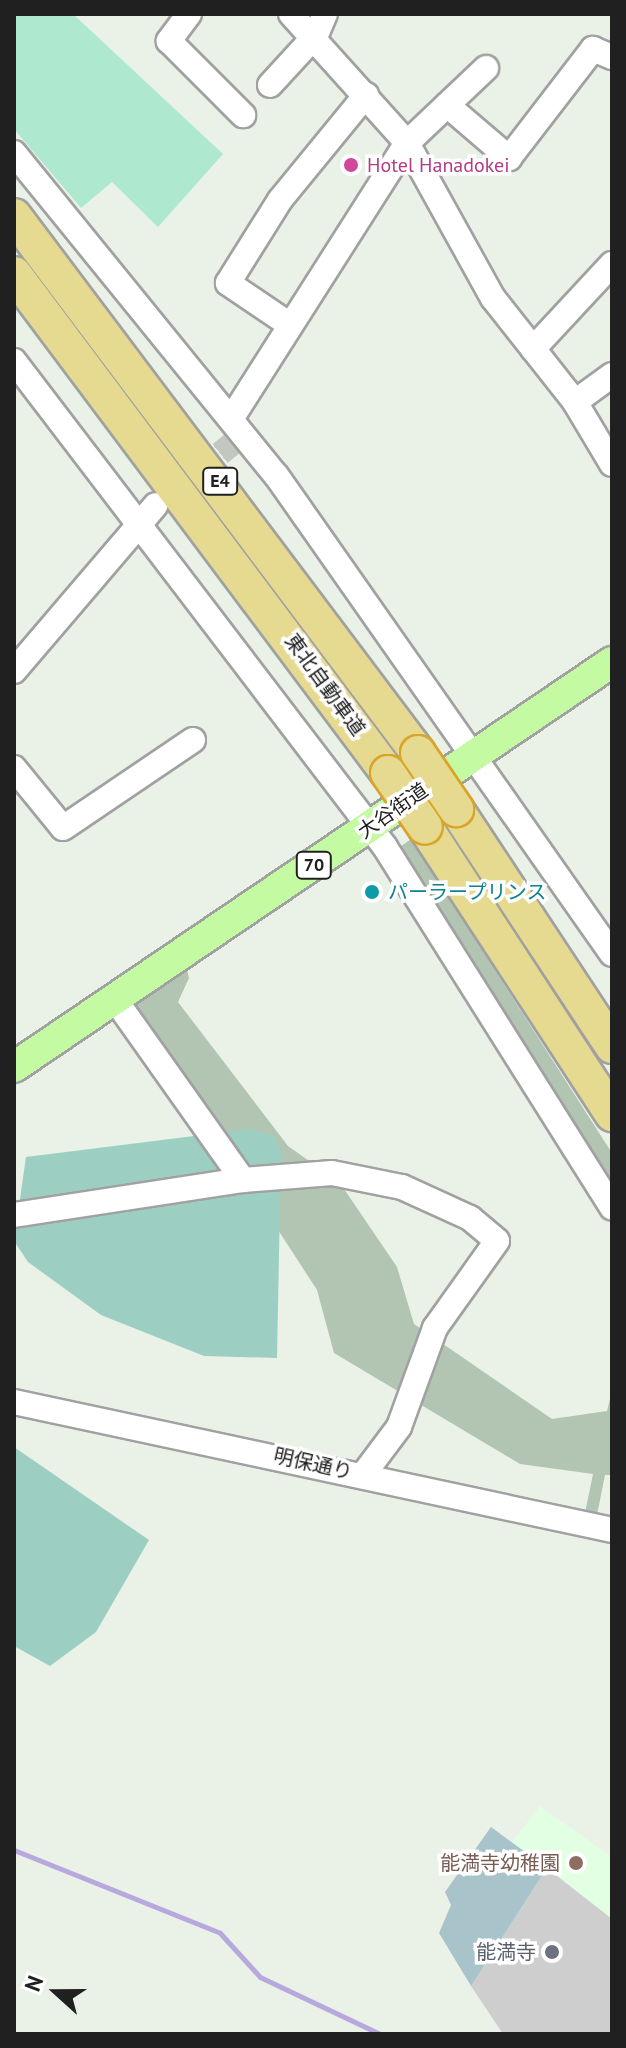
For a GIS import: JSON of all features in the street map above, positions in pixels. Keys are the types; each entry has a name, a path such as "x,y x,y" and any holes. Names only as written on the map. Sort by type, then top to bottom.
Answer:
{"highway":[{"name":"東北自動車道","path":"14,216 418,753 612,1046"},
{"name":"東北自動車道","path":"14,274 388,773 612,1114"}],"main road":[{"name":"大谷街道","path":"14,1067 612,662"}],"street":[{"path":"189,14 169,41 243,115"},
{"path":"291,14 320,25 366,95 407,143 454,238 575,402 612,464"},
{"path":"270,85 320,25"},
{"path":"447,105 509,158 593,49 612,57"},
{"path":"235,432 290,325 407,143 486,68"},
{"path":"290,325 228,283 280,200 366,95"},
{"path":"14,153 235,432 472,756 612,954"},
{"path":"533,349 612,264"},
{"path":"14,361 135,525 223,626 369,827 612,1207"},
{"path":"575,402 612,375"},
{"path":"14,671 135,525 156,505"},
{"path":"14,680 14,689"},
{"path":"14,768 63,828 193,740"},
{"path":"114,998 243,1180"},
{"path":"14,1215 243,1180 332,1173 402,1187 435,1198 497,1241 435,1328 399,1427 363,1475"},
{"name":"明保通り","path":"14,1402 612,1530"}],"shaded area":[{"path":"14,14 73,14 223,154 158,227 112,182 81,208 14,129"},
{"path":"411,839 612,1153 612,1225 397,849"},
{"path":"186,965 189,978 178,1002 288,1146 340,1183 397,1267 414,1324 552,1419 607,1411 612,1391 612,1475 605,1475 597,1515 585,1513 593,1474 520,1464 334,1353 317,1290 258,1199 115,1015"},
{"path":"250,1129 274,1136 281,1152 277,1358 204,1356 101,1315 28,1262 14,1241 26,1157"},
{"path":"14,1447 149,1540 96,1632 50,1666 14,1646"},
{"name":"能満寺幼稚園","path":"540,1806 612,1857 612,1919 512,1842"},
{"path":"491,1827 547,1868 471,1986 439,1933 451,1905 445,1892"},
{"name":"能満寺","path":"547,1868 612,1919 612,2034 503,2034 471,1986"}],"waterway":[{"path":"14,1850 220,1933 260,1977 380,2034"}],"tunnel":[{"path":"192,476 232,444"}],"place":[{"name":"Hotel Hanadokei","path":"351,165"},
{"name":"パーラープリンス","path":"372,892"},
{"name":"能満寺幼稚園","path":"576,1863"},
{"name":"能満寺","path":"552,1952"}]}
